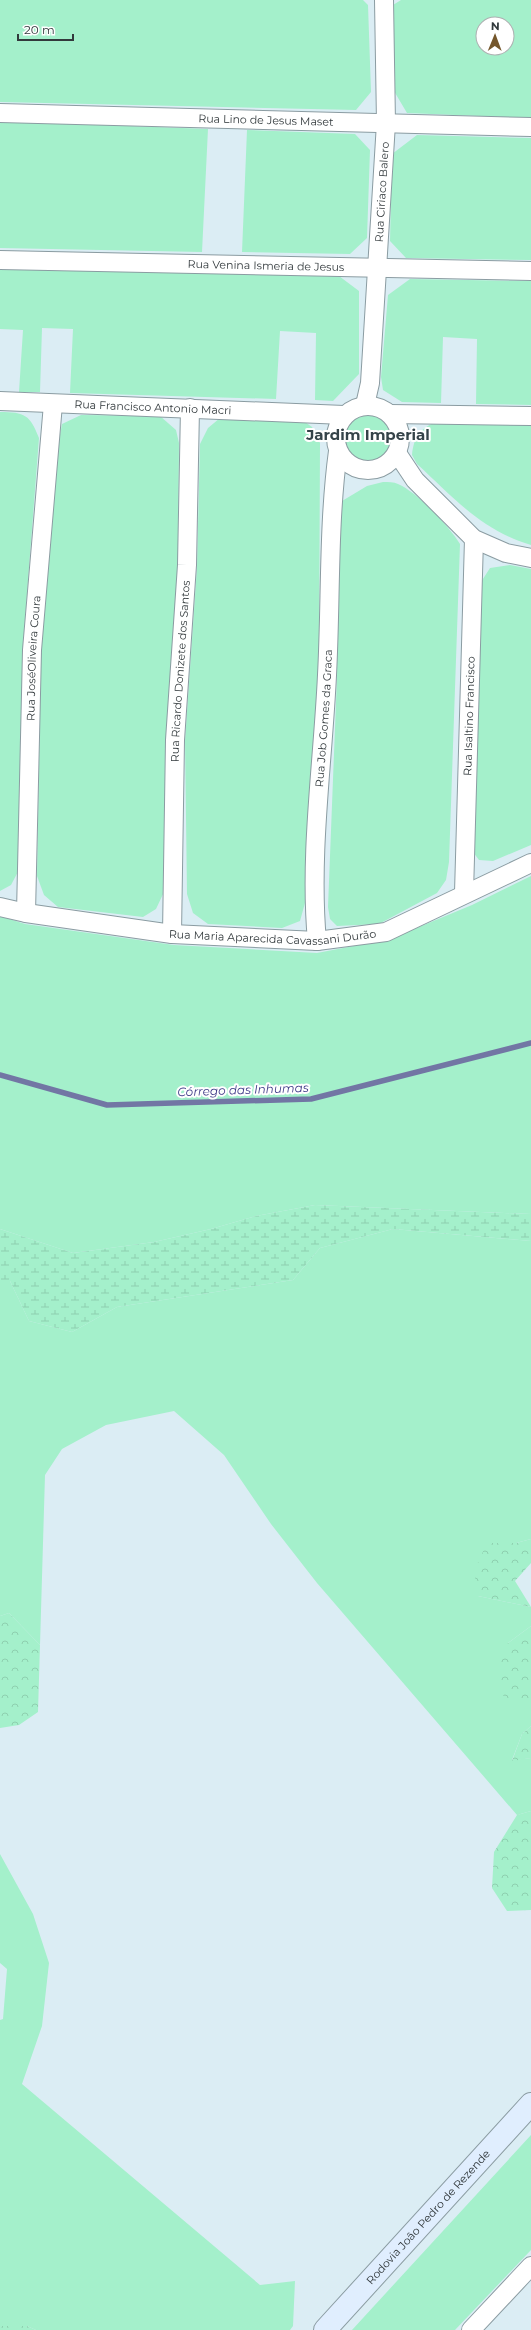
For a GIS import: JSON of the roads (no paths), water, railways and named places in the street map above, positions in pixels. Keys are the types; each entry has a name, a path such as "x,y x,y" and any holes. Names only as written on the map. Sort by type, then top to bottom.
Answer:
{"main road":[{"name":"Rodovia João Pedro de Rezende","path":"325,2330 531,2104"}],"street":[{"name":"Rua Ciriaco Balero","path":"370,406 370,383 386,123 384,0"},
{"name":"Rua Lino de Jesus Maset","path":"0,113 531,126"},
{"name":"Rua Venina Ismeria de Jesus","path":"0,260 531,271"},
{"name":"Rua Francisco Antonio Macri","path":"0,402 306,412 341,421"},
{"name":"Rua JoséOliveira Coura","path":"26,913 32,650 53,404"},
{"path":"394,419 400,434 393,458 379,468 369,470 350,465 338,451 335,438 341,421 357,407 370,406 394,419 431,414 531,416"},
{"name":"Rua Ricardo Donizete dos Santos","path":"172,934 175,740 187,565 190,408"},
{"name":"Rua Job Gomes da Graca","path":"317,941 313,903 327,674 332,495 338,451"},
{"path":"393,458 474,539 506,553 531,558"},
{"name":"Rua Job Gomes da Graca","path":"332,495 350,465"},
{"name":"Rua Isaltino Francisco","path":"464,893 474,539"},
{"name":"Rua Maria Aparecida Cavassani Durão","path":"0,907 26,913 172,934 317,941 386,932 464,893 531,863"},
{"path":"471,2330 531,2266"}],"waterway":[{"name":"Córrego das Inhumas","path":"0,1075 107,1105 311,1099 531,1043"}],"district":[{"name":"Jardim Imperial","path":"368,435"}]}
